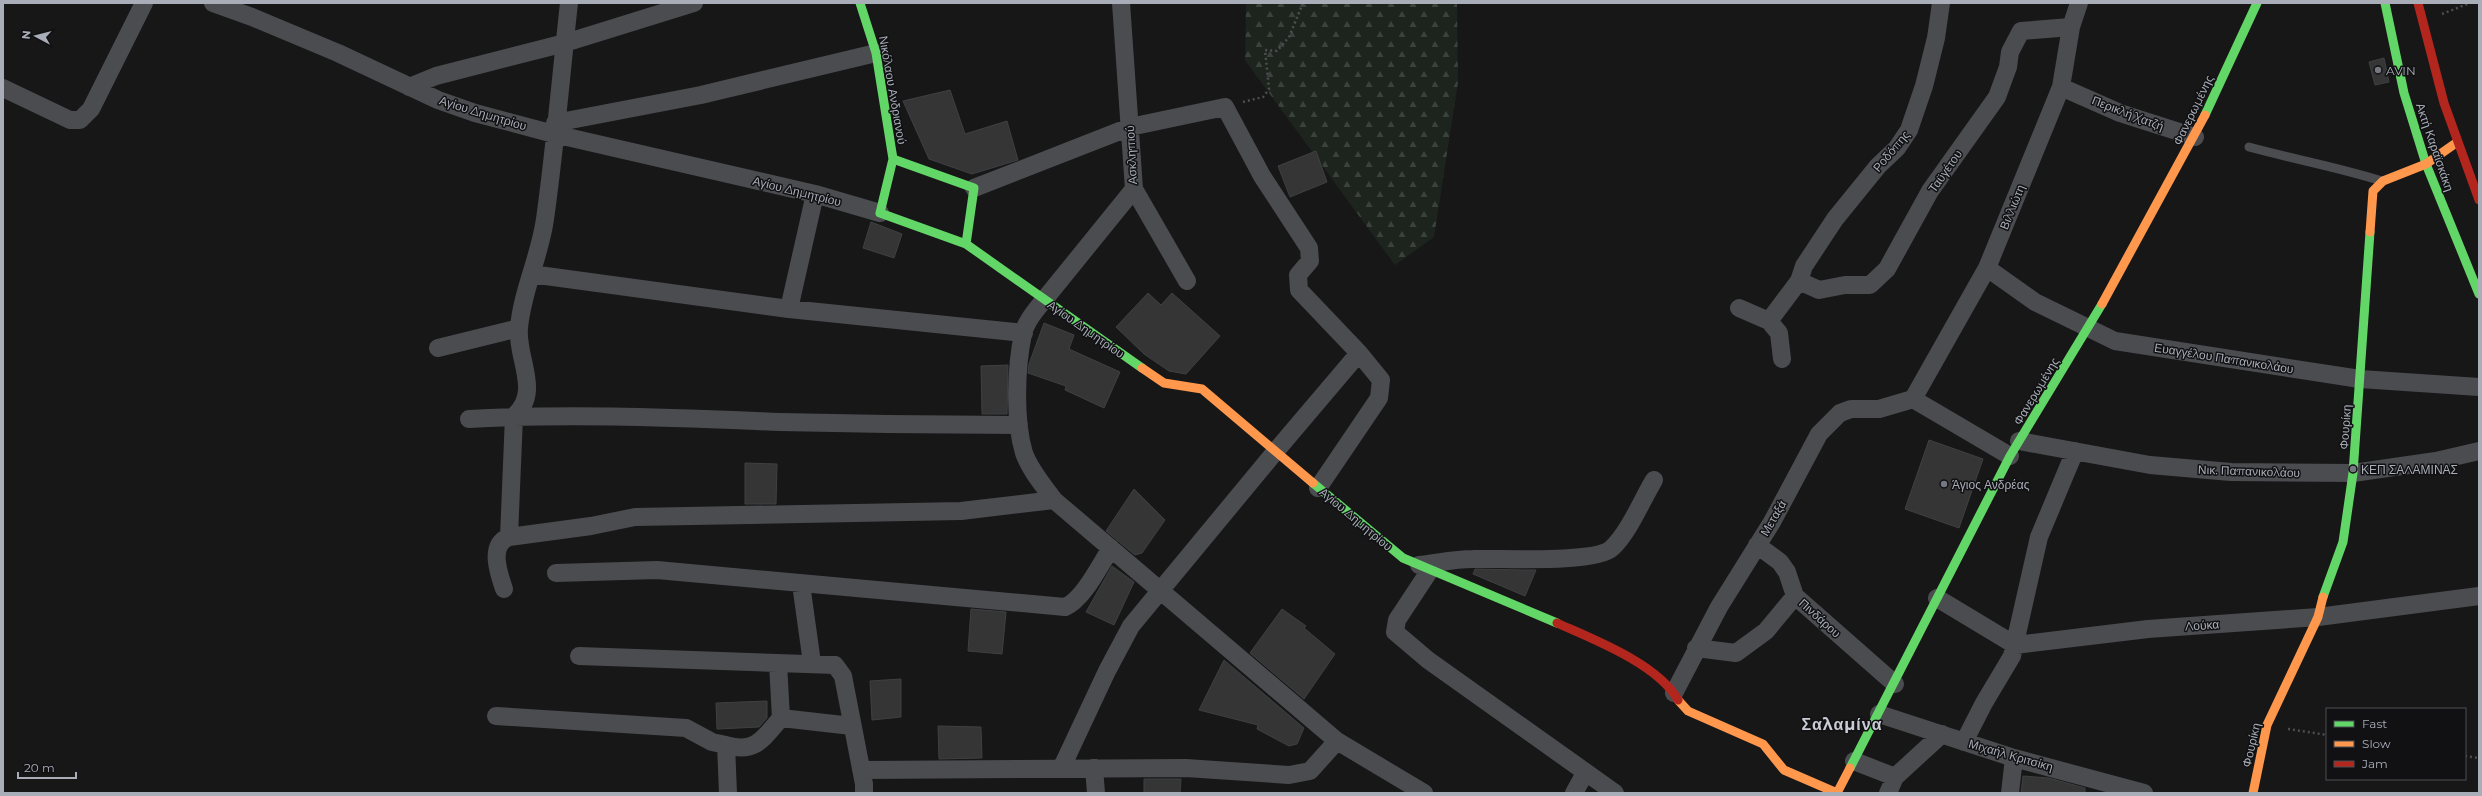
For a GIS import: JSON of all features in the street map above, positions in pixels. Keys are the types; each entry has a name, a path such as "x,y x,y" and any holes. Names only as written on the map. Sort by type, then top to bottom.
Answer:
{"street":[{"path":"3,88 70,120 80,120 91,109 144,3"},
{"name":"Αγίου Δημητρίου","path":"213,3 250,10 409,87 475,113 555,129 815,194 880,213 966,244 1164,383 1202,389 1402,558 1613,648 1651,673 1674,693 1679,702 1688,711 1763,744 1784,770 1837,793"},
{"path":"514,416 522,410 527,400 526,374 519,328 545,221 569,3"},
{"path":"409,87 436,76 565,43 694,3"},
{"name":"Νικόλαου Ανδριανού","path":"860,3 876,53 893,159"},
{"name":"Ασκληπιού","path":"1121,3 1134,189 1044,300 1031,318 1024,333 1018,377 1019,425 1024,453 1054,500 1337,741 1424,793"},
{"name":"Ροδόπης","path":"1769,321 1799,281 1804,266 1835,220 1878,166 1897,148 1910,130 1919,108 1926,80 1936,38 1941,3"},
{"name":"Βιλλιώτη","path":"1913,399 1987,268 2062,87 2071,27 2079,3"},
{"name":"Φανερωμένης","path":"1837,793 1895,684 1937,598 2015,449 2089,328 2195,138 2257,3"},
{"name":"Ακτή Καραϊσκάκη","path":"2385,3 2404,93 2426,164 2479,294"},
{"name":"Ακτή Καραϊσκάκη","path":"2418,3 2439,85 2456,143 2479,200"},
{"name":"Ταϋγέτου","path":"1799,281 1819,290 1845,285 1870,285 1879,277 1887,269 1930,191 1997,97 2008,67 2010,52 2021,31 2071,27"},
{"path":"555,129 876,53"},
{"name":"Περικλή Χατζή","path":"2062,87 2120,112 2195,138"},
{"path":"880,213 893,159 974,188 1130,128 1225,107 1262,176 1309,248 1310,261 1298,275 1299,290 1360,353 1381,380 1379,398 1318,488"},
{"path":"2383,181 2426,164 2456,143"},
{"name":"Φουρίκη","path":"2253,793 2267,726 2318,617 2327,584 2343,542 2353,473 2373,191 2383,181"},
{"path":"966,244 974,188"},
{"path":"1134,189 1187,281"},
{"path":"790,310 815,194"},
{"name":"Ευαγγέλου Παπανικολάου","path":"1987,268 2035,302 2115,341 2360,380 2479,387"},
{"path":"531,274 790,310 1024,333"},
{"path":"1739,308 1769,321 1779,333 1782,358"},
{"path":"438,348 519,328"},
{"path":"1061,769 1107,671 1131,626 1160,589 1360,353"},
{"name":"Νικ. Παπανικολάου","path":"1913,399 2015,449 2075,451 2150,465 2231,472 2353,473 2436,460 2479,451"},
{"name":"Μεταξά","path":"1674,693 1696,648 1757,545 1819,434 1829,422 1840,413 1851,409 1879,409 1913,399"},
{"path":"509,538 514,416"},
{"path":"469,419 514,416 687,418 869,424 1019,425"},
{"path":"1964,742 1984,703 2012,656 2016,645 2023,600 2039,537 2075,451"},
{"path":"1615,793 1428,660 1395,632 1399,615 1424,568 1473,559 1562,559 1599,554 1612,549 1654,480"},
{"path":"504,589 497,566 498,547 509,538 591,526 635,517 961,511 1054,500"},
{"name":"Πινδάρου","path":"1757,545 1780,562 1787,572 1795,596 1895,684"},
{"path":"556,573 657,570 1065,607 1072,604 1080,595 1111,548"},
{"path":"801,584 812,663"},
{"path":"1696,648 1736,653 1766,631 1795,596"},
{"name":"Λούκα","path":"2016,645 2148,628 2318,617 2479,596"},
{"path":"1937,598 2016,645"},
{"path":"579,656 835,665 841,671 861,770 864,793"},
{"path":"496,716 686,728 712,742 749,748 757,744 781,718 778,663"},
{"name":"Μιχαήλ Κριτσίκη","path":"1879,714 2014,758 2144,793"},
{"path":"781,718 852,726"},
{"path":"1854,762 1892,785 1942,734"},
{"path":"861,770 1186,768 1289,775 1310,771 1337,741"},
{"path":"726,745 728,793"},
{"path":"2010,793 2014,758"},
{"path":"1094,768 1096,793"},
{"path":"1574,793 1585,773"}],"lane":[{"path":"2249,147 2289,158 2346,170 2383,181"}],"path":[{"path":"1225,107 1264,97 1269,89 1265,50 1277,51 1289,37 1303,3"},
{"path":"2267,726 2326,735"},
{"path":"2466,756 2479,758"}],"green space":[{"path":"1246,3 1457,3 1458,82 1434,237 1395,265 1245,60"}],"building":[{"path":"2384,58 2389,82 2375,85 2369,62"},
{"path":"950,90 965,134 1007,121 1018,160 972,174 929,159 903,101"},
{"path":"1316,151 1327,182 1290,197 1278,166"},
{"path":"871,222 902,234 894,258 863,248"},
{"path":"1148,293 1161,305 1172,293 1220,336 1186,374 1169,371 1144,354 1116,327"},
{"path":"1044,323 1074,335 1069,349 1120,372 1104,408 1065,390 1066,386 1028,373 1029,364"},
{"path":"1008,365 1007,414 982,414 981,366"},
{"name":"Άγιος Ανδρέας","path":"1929,440 1983,459 1959,528 1905,509"},
{"path":"745,463 777,464 776,504 745,504"},
{"path":"1134,489 1165,520 1142,553 1135,555 1106,531"},
{"path":"1112,566 1134,582 1114,625 1086,612"},
{"path":"1475,569 1536,570 1525,596 1473,574"},
{"path":"971,609 1006,612 1002,654 968,651"},
{"path":"1282,609 1306,626 1304,628 1335,654 1304,699 1250,653"},
{"path":"1224,660 1304,728 1297,744 1289,746 1257,729 1258,725 1199,710"},
{"path":"901,679 901,717 872,720 870,681"},
{"path":"767,701 767,718 759,727 717,729 716,703"},
{"path":"938,726 981,727 982,758 939,759"},
{"path":"2023,776 2049,778 2085,788 2085,793 2021,793"},
{"path":"1144,779 1181,779 1180,793 1144,793"}],"traffic: fast":[{"path":"860,3 876,53 893,159 880,213 966,244 1142,368"},
{"path":"2205,115 2257,3"},
{"path":"2385,3 2404,93 2426,164 2479,294"},
{"path":"893,159 974,188 966,244"},
{"path":"2323,597 2343,542 2353,473 2370,232"},
{"path":"1850,768 2010,456 2102,304"},
{"path":"1313,483 1403,558 1557,623"}],"traffic: slow":[{"path":"2102,304 2205,115"},
{"path":"2370,232 2373,191 2383,181 2426,164 2456,143"},
{"path":"1142,368 1164,383 1202,389 1313,483"},
{"path":"2253,793 2267,725 2318,617 2323,597"},
{"path":"1678,700 1688,711 1763,744 1784,770 1837,793 1850,768"}],"traffic: jam":[{"path":"2418,3 2444,103 2479,200"},
{"path":"1557,623 1606,645 1640,664 1656,675 1669,687 1678,700"}],"place":[{"name":"AVIN","path":"2378,70"},
{"name":"ΚΕΠ ΣΑΛΑΜΙΝΑΣ","path":"2353,469"},
{"name":"Άγιος Ανδρέας","path":"1944,484"}],"district":[{"name":"Σαλαμίνα","path":"1842,724"}]}
